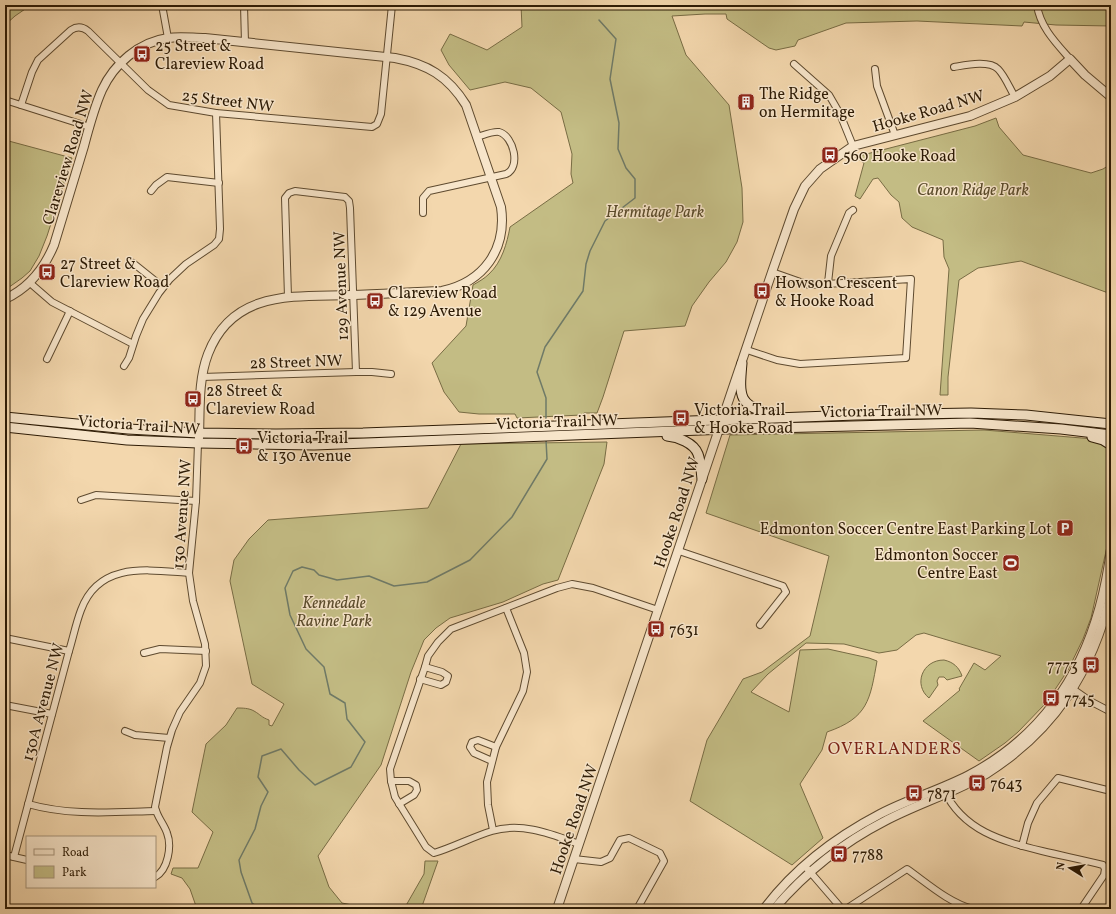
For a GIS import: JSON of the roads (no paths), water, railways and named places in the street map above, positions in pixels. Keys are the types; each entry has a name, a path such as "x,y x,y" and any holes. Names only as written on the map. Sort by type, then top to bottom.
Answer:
{"main road":[{"path":"742,363 740,385 746,402 757,410 787,418"},
{"path":"970,424 971,413"},
{"name":"Victoria Trail NW","path":"5,416 128,429 199,433 313,434 971,413 1026,415 1111,424"},
{"path":"1100,422 1111,420"},
{"name":"Victoria Trail NW","path":"5,427 127,440 314,445 718,430 970,424 1061,429 1111,435"},
{"path":"1061,429 1098,438 1111,445"},
{"path":"644,433 670,436 681,439 694,447 699,455 702,479"}],"street":[{"path":"162,5 168,38"},
{"path":"244,5 245,43"},
{"path":"387,57 392,5"},
{"path":"1037,5 1039,16 1044,27 1085,75 1111,97"},
{"name":"25 Street NW","path":"21,105 32,72 38,60 76,27 80,27 88,31 148,90 169,105 216,113 367,128 372,128 377,124 381,114 387,57"},
{"name":"Clareview Road NW","path":"5,298 21,290 30,283 42,268 54,245 101,91 109,77 120,63 140,48 156,41 168,38 205,38 387,57 410,61 425,66 445,79 466,105 501,207 502,229 492,258 477,275 457,287 442,291 274,298 258,303 244,310 231,320 220,332 211,346 205,361 202,377 198,443"},
{"name":"Hooke Road NW","path":"557,909 679,550 718,430 747,350 772,272 794,209 805,186 820,169 853,146 970,116 1015,97 1050,76 1070,59"},
{"path":"794,64 829,95 840,114 853,146"},
{"path":"954,67 972,65 995,66 1000,71 1015,97"},
{"path":"875,70 877,86 895,135"},
{"path":"5,100 90,127"},
{"path":"124,366 129,358 133,344 146,315 163,287 186,264 214,245 219,239 219,183 216,113"},
{"path":"422,213 423,198 429,191 506,174 513,169 515,158 509,140 504,135 498,132 477,137"},
{"path":"151,191 156,185 167,177 219,183"},
{"name":"129 Avenue NW","path":"288,297 285,198 289,193 295,191 339,196 348,199 350,208 356,372"},
{"path":"828,283 831,256 849,213 853,210"},
{"path":"133,263 163,287"},
{"path":"747,350 777,360 800,364 906,358 911,279 809,285 772,272"},
{"path":"30,283 45,297 70,312 133,344"},
{"path":"47,359 70,312"},
{"name":"28 Street NW","path":"202,377 356,372 391,374"},
{"name":"130 Avenue NW","path":"156,811 156,803 169,738 180,712 203,678 206,666 206,651 189,573 196,501 198,443"},
{"path":"81,500 96,495 196,501"},
{"path":"1070,687 1094,626 1110,562 1111,549"},
{"path":"679,550 783,586 786,592 760,625"},
{"name":"130A Avenue NW","path":"14,857 69,651 81,610 88,597 101,583 116,575 129,571 141,570 189,573"},
{"path":"579,844 527,827 493,830 434,853 426,847 395,797 390,769 420,679 428,656 438,642 451,629 557,588 572,584 592,588 658,610"},
{"path":"774,909 832,843 864,823 903,803 945,790 982,767 1016,742 1046,713 1085,668 1103,624 1111,593"},
{"path":"493,830 488,805 487,782 496,747 523,691 527,672 524,653 506,608"},
{"path":"5,638 69,651"},
{"path":"144,653 160,648 206,651"},
{"path":"420,679 441,685 446,682 448,676 442,672 425,667"},
{"path":"1070,687 1111,712"},
{"path":"5,705 52,714"},
{"path":"125,731 135,735 169,738"},
{"path":"492,761 474,753 470,747 472,742 478,740 496,747"},
{"path":"1022,846 1028,823 1037,802 1058,778 1111,791"},
{"path":"391,781 409,781 416,785 417,790 414,795 399,804"},
{"path":"945,790 953,806 973,825 987,834 1022,846 1103,865 1105,869 1104,874 1081,909"},
{"path":"28,804 70,812 156,811 166,829 169,843 164,868 156,876"},
{"path":"574,859 601,862 610,858 620,840 629,838 660,853 664,861 638,909"},
{"path":"5,855 26,860"},
{"path":"846,909 907,869 952,901 964,907 973,909"},
{"path":"764,909 793,876 807,870"},
{"path":"807,870 842,909"}],"waterway":[{"path":"546,422 546,398 537,372 545,347 583,291 586,264 590,251 605,221 635,198 635,179 626,168 618,149 619,123 610,79 616,39 599,20"},
{"path":"260,909 252,903 241,872 239,860 255,829 261,806 268,792 258,777 262,756 281,749 299,770 315,785 351,767 365,742 347,719 345,703 330,694 324,667 306,649 290,615 285,588 293,571 302,567 314,570 319,575 337,580 369,576 394,586 427,582 470,560 512,517 547,459 546,440"}],"place":[{"name":"25 Street & Clareview Road","path":"142,54"},
{"name":"The Ridge on Hermitage","path":"746,102"},
{"name":"560 Hooke Road","path":"830,155"},
{"name":"27 Street & Clareview Road","path":"47,272"},
{"name":"Howson Crescent & Hooke Road","path":"762,291"},
{"name":"Clareview Road & 129 Avenue","path":"375,301"},
{"name":"28 Street & Clareview Road","path":"193,399"},
{"name":"Victoria Trail & Hooke Road","path":"681,418"},
{"name":"Victoria Trail & 130 Avenue","path":"244,446"},
{"name":"Edmonton Soccer Centre East Parking Lot","path":"1065,528"},
{"name":"Edmonton Soccer Centre East","path":"1011,563"},
{"name":"7631","path":"656,629"},
{"name":"7773","path":"1091,665"},
{"name":"7745","path":"1051,698"},
{"name":"7643","path":"977,783"},
{"name":"7871","path":"914,793"},
{"name":"7788","path":"839,854"}],"district":[{"name":"OVERLANDERS","path":"895,748"}],"park label":[{"name":"Canon Ridge Park","path":"973,189"},
{"name":"Hermitage Park","path":"655,211"},
{"name":"Kennedale Ravine Park","path":"334,611"}]}
